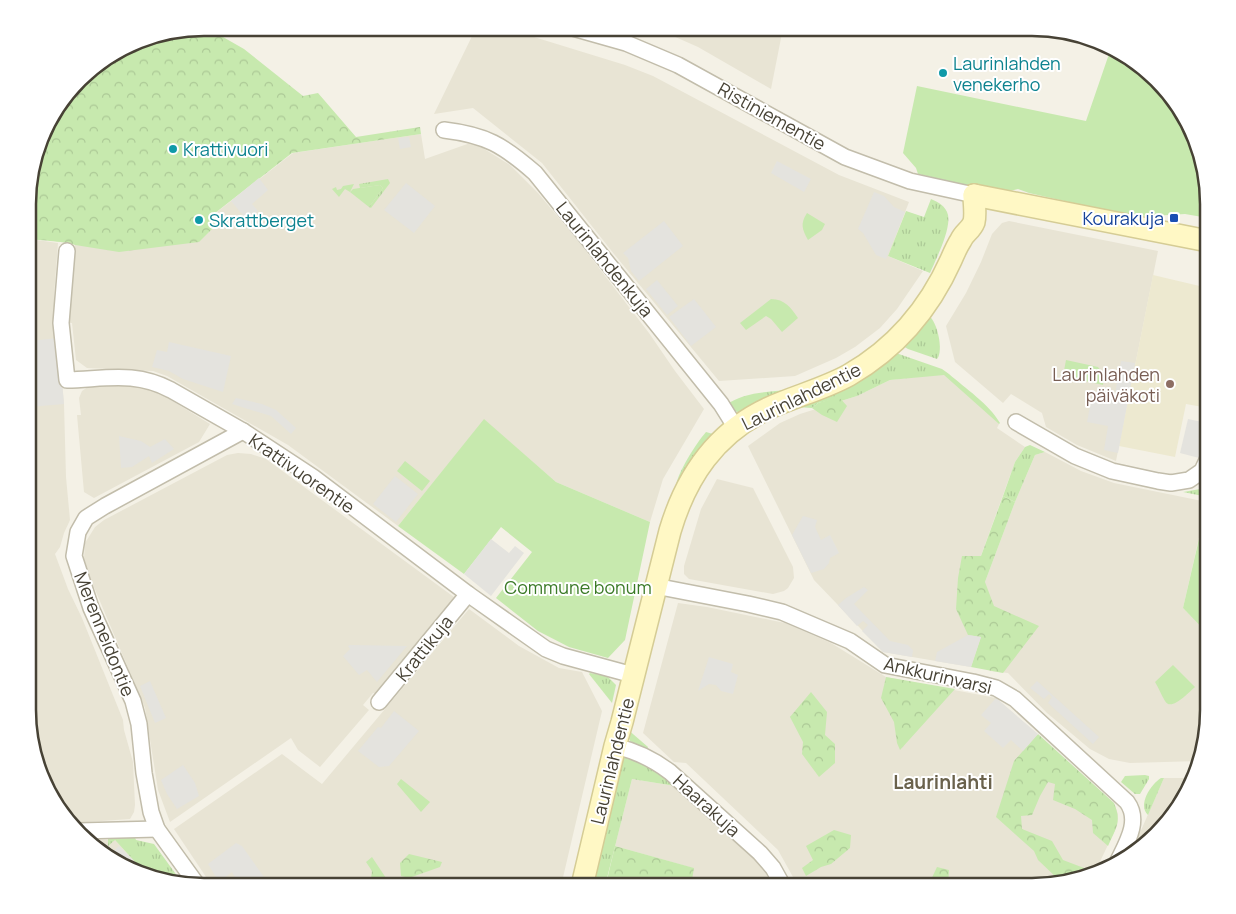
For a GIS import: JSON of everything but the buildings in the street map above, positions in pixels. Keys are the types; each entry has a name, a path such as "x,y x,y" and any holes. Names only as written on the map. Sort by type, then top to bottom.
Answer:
{"street":[{"name":"Ristiniementie","path":"605,37 626,43 678,64 846,157 910,181 974,195"},
{"name":"Laurinlahdenkuja","path":"444,130 467,133 502,147 535,173 717,399 736,428"},
{"name":"Laurinlahdentie","path":"584,877 655,586 674,516 683,493 693,475 709,453 736,428 768,408 830,385 850,375 894,343 927,305 962,237 958,225 960,216 974,195"},
{"path":"974,195 1199,240"},
{"name":"Krattivuorentie","path":"67,251 61,323 67,380 113,376 141,379 161,385 243,431 313,477 468,594 546,649 563,656 633,674"},
{"path":"1016,422 1075,456 1112,471 1171,483 1189,480 1199,473"},
{"name":"Merenneidontie","path":"191,877 157,829 151,812 144,773 139,724 133,701 91,608 74,556 78,532 86,518 243,431"},
{"name":"Ankkurinvarsi","path":"655,586 782,612 850,642 885,665 996,688 1015,699 1038,719 1127,802 1132,809 1134,820 1123,850"},
{"name":"Krattikuja","path":"379,702 468,594"},
{"name":"Haarakuja","path":"615,746 632,750 655,760 670,772 760,852 773,868 778,878"},
{"path":"89,831 157,829"}],"shaded area":[{"path":"472,37 534,37 625,65 653,76 839,175 909,202 888,256 923,271 897,309 880,328 855,347 836,358 795,376 719,381 542,163 473,108 434,114"},
{"path":"675,37 781,37 771,89 698,47"},
{"path":"421,134 425,159 473,142 510,165 538,193 579,242 649,333 704,409 663,479 650,522 556,482 484,420 398,526 288,445 167,376 153,371 87,368 76,360 72,323 68,323 75,245 89,246 209,218 293,153"},
{"path":"409,137 411,147 400,149 398,138"},
{"path":"777,161 811,179 804,192 771,173"},
{"path":"259,178 268,190 252,204 258,211 247,220 231,201"},
{"path":"406,183 435,206 414,233 384,210"},
{"path":"874,192 884,196 894,207 905,212 886,259 876,255 863,233 858,229"},
{"path":"664,221 683,246 639,281 631,271 628,258 623,253"},
{"path":"1009,221 1158,251 1116,461 1077,445 1046,427 1042,413 1011,394 1003,403 955,362 946,326 966,293 992,234 1002,223"},
{"path":"36,240 58,243 54,295 64,404 66,477 70,520 60,547 55,554 123,720 133,762 135,805 130,819 80,822 59,794 49,774 39,742 37,720"},
{"name":"Laurinlahden päiväkoti","path":"1153,275 1199,286 1199,406 1186,404 1175,457 1119,446"},
{"path":"657,280 678,306 667,315 646,289"},
{"path":"694,299 716,327 691,346 669,317"},
{"path":"58,338 64,404 36,406 36,340"},
{"path":"169,342 231,356 223,392 183,379 169,371 152,367 157,350 167,352"},
{"path":"1121,361 1135,363 1118,453 1104,450 1108,426 1087,422 1092,396 1114,400"},
{"path":"944,374 992,416 999,424 997,428 1025,447 1015,462 970,586 987,625 971,667 883,652 814,580 748,446 780,423 800,414 857,396 890,380"},
{"path":"137,386 153,391 210,424 199,442 94,498 84,492 77,415 81,415 79,398 82,391 88,387"},
{"path":"236,398 262,404 276,410 296,428 291,434 271,416 232,404"},
{"path":"1188,419 1199,421 1199,458 1180,453"},
{"path":"119,436 141,441 150,447 165,439 174,449 152,463 149,456 132,467 121,468"},
{"path":"1045,452 1081,471 1114,483 1199,500 1199,537 1183,608 1199,625 1199,720 1197,742 1192,761 1130,763 1109,759 1090,749 1047,713 1008,673 990,671 985,582 1035,455"},
{"path":"238,453 251,454 266,459 458,600 379,694 373,693 363,705 369,710 320,767 298,750 291,738 170,822 158,790 145,708 88,573 84,559 85,543 95,527 104,520 227,455"},
{"path":"395,476 418,494 396,522 373,504"},
{"path":"717,479 753,488 793,567 794,578 784,591 773,594 689,579 684,574 684,566 701,509"},
{"path":"803,516 817,520 815,527 821,540 830,535 839,553 830,558 829,563 824,569 811,573 792,535"},
{"path":"491,539 509,553 515,546 524,553 491,596 464,574"},
{"path":"864,587 868,590 854,604 890,641 908,645 913,650 912,657 883,652 862,631 868,625 863,621 857,626 838,605"},
{"path":"678,603 707,607 785,623 831,643 886,677 996,698 1114,803 1118,814 1117,826 1099,863 1086,869 1053,876 1031,878 793,878 778,850 686,763 674,762 643,733"},
{"path":"469,609 519,646 559,668 582,672 602,711 563,877 206,877 174,829 282,754 322,784"},
{"path":"968,635 981,637 971,667 935,661 937,652"},
{"path":"348,646 407,646 377,682 367,670 359,675 343,656 350,649"},
{"path":"709,657 733,664 731,672 738,675 733,694 721,691 716,685 709,684 698,691"},
{"path":"150,681 166,718 155,723 140,686"},
{"path":"1037,681 1099,737 1093,744 1048,703 1052,697 1049,694 1044,699 1030,688"},
{"path":"996,698 1038,734 1023,751 1011,740 1003,748 984,731 991,723 981,715"},
{"path":"394,711 419,731 389,766 379,767 358,751 378,727 381,728"},
{"path":"183,765 195,783 199,796 177,809 167,794 161,780"},
{"path":"1164,778 1185,778 1165,812 1137,841"},
{"path":"632,779 675,786 760,861 768,878 692,878 693,868 615,846"},
{"path":"98,839 115,840 136,863"},
{"path":"236,843 242,846 264,877 235,877 232,872 225,877 216,877 208,864"},
{"path":"119,846 133,860 130,860 114,851"}],"green space":[{"path":"194,37 223,37 244,49 303,96 318,93 356,137 420,127 421,134 292,153 210,217 216,225 199,242 119,252 36,240 36,205 39,172 49,140 59,120 78,94 102,71 140,49 161,42"},
{"path":"1109,55 1134,71 1150,86 1177,120 1187,140 1194,161 1199,194 1199,216 1185,214 1135,217 1018,189 1002,193 918,174 916,168 903,153 917,86 1086,121"},
{"path":"388,179 390,183 371,208 369,207 383,188 380,185 360,188 359,184"},
{"path":"354,184 350,192 345,189 339,197 332,189 336,187 337,190 343,186"},
{"path":"380,185 383,188 369,207 350,192 353,189"},
{"path":"931,199 944,207 948,215 948,221 942,244 930,273 888,256 906,211 924,217"},
{"path":"807,213 825,224 822,230 808,240 803,226 803,220"},
{"path":"771,299 784,302 798,318 782,332 766,316 746,330 740,323"},
{"path":"929,316 935,324 939,336 940,350 937,359 903,346"},
{"path":"896,353 942,369 983,403 1000,423 944,375 890,380 857,396 841,401 840,398 818,403 812,408 797,407 861,378"},
{"path":"1066,360 1098,367 1104,375 1103,385 1063,376"},
{"path":"794,389 741,413 731,410 726,405 733,400 750,395"},
{"path":"839,397 847,406 837,422 812,408 818,403"},
{"name":"Commune bonum","path":"484,419 556,482 650,522 625,640 608,658 569,647 538,631 496,598 532,552 501,527 464,574 398,526"},
{"path":"706,432 713,434 676,488 679,476 692,451"},
{"path":"1030,445 1045,452 1035,455 1015,502 1003,496 1015,462 1025,447"},
{"path":"405,461 430,481 422,491 397,471"},
{"path":"1199,489 1199,495 1183,492"},
{"path":"1003,496 1015,502 985,582 994,606 1039,626 1003,673 971,667 981,637 968,635 956,609 962,556 981,556"},
{"path":"1199,539 1199,625 1183,608"},
{"path":"1173,665 1195,687 1180,700 1168,704 1155,682"},
{"path":"589,674 607,676 616,685 612,703"},
{"path":"886,677 955,689 900,750 894,722 881,698"},
{"path":"811,692 827,712 825,735 835,744 835,763 819,777 802,754 803,742 790,717"},
{"path":"626,728 648,747 647,750 630,741"},
{"path":"1038,734 1114,803 1118,820 1108,846 1093,833 1092,820 1075,809 1053,800 1055,784 1048,782 1032,815 1021,816 1022,829 1052,841 1063,860 1085,869 1055,876 1038,860 1034,851 996,817 1014,761"},
{"path":"628,755 661,773 675,786 632,779 607,877 592,877 621,760"},
{"path":"1125,776 1149,776 1149,779 1140,794 1135,794 1121,782"},
{"path":"1161,778 1164,778 1148,815 1144,806 1145,800 1153,785"},
{"path":"401,779 430,802 421,812 397,784"},
{"path":"834,830 851,835 850,848 831,864 821,867 806,876 802,868 813,860 806,846"},
{"path":"134,835 136,840 154,844 177,875 150,869 136,863 115,840 108,846 108,838"},
{"path":"615,846 694,868 692,878 608,877"},
{"path":"409,854 442,862 440,867 411,877 401,876 400,863"},
{"path":"372,857 385,877 371,877 372,871 366,862"},
{"path":"937,867 949,870 949,878 932,878"}],"place":[{"name":"Laurinlahden venekerho","path":"943,73"},
{"name":"Krattivuori","path":"173,149"},
{"name":"Kourakuja","path":"1174,218"},
{"name":"Skrattberget","path":"199,220"},
{"name":"Laurinlahden päiväkoti","path":"1170,384"}],"district":[{"name":"Laurinlahti","path":"943,782"}]}
